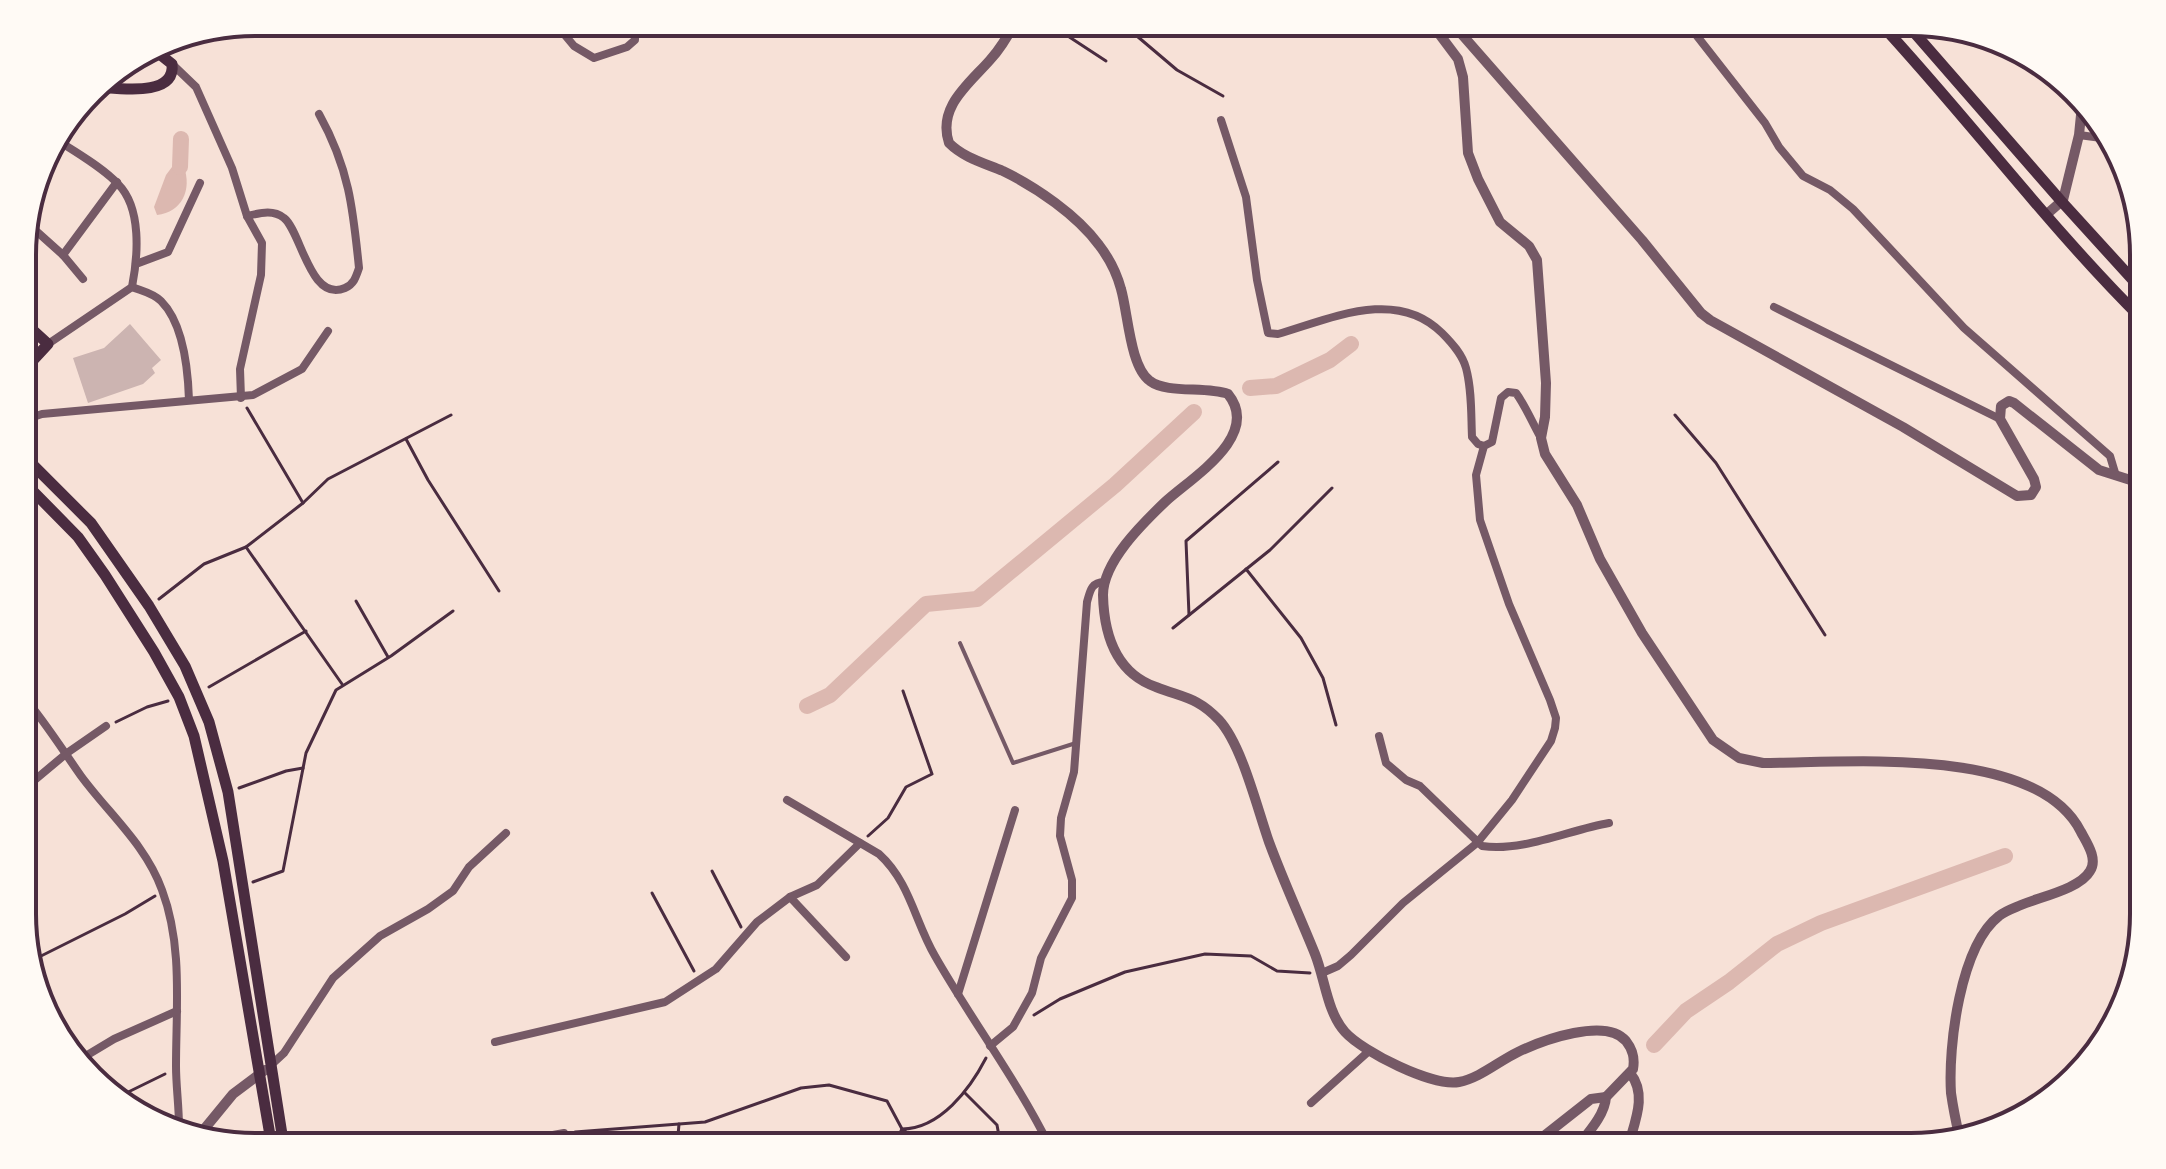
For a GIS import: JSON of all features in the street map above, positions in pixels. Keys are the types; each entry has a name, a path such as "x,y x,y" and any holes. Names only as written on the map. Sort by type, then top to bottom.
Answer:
{"main road":[{"path":"1892,36 2130,307"},
{"path":"1918,36 2130,277"},
{"path":"114,87 154,88 163,85 170,76 172,64 163,57"},
{"path":"36,333 48,344 36,357"},
{"path":"36,469 91,523 149,606 198,692 228,792 282,1133"},
{"path":"36,494 78,537 154,652 179,697 194,736 208,788 270,1133"}],"street":[{"path":"566,36 574,46 594,58 627,47 635,36"},
{"path":"1006,36 993,58 953,101 946,124 949,143 1052,202 1081,225 1099,245 1118,280 1133,346 1148,380 1168,387 1228,394 1236,415 1233,434 1217,457 1163,504 1109,569 1104,582 1104,613 1118,661 1136,679 1200,702 1231,737 1322,973 1335,1019 1347,1035 1369,1051 1438,1082 1459,1082 1538,1044 1596,1029 1614,1031 1623,1037 1633,1053 1630,1073 1606,1097 1591,1099 1548,1133"},
{"path":"1441,36 1458,59 1463,77 1468,153 1478,179 1500,222 1529,246 1537,260 1546,383 1541,438"},
{"path":"1463,36 1710,320 1903,427 2017,496 2031,495 2036,487 2000,419 1999,410 2003,403 2014,403 2099,470 2130,480"},
{"path":"1697,36 1803,176 1830,190 1853,209 1964,328 2110,456 2116,476"},
{"path":"172,64 196,87 232,168 247,216 262,243 261,275 240,369 241,398"},
{"path":"247,216 265,212 281,216 290,224 310,269 329,288 346,288 356,279 359,268 349,183 337,145 319,114"},
{"path":"2047,214 2062,202 2081,117"},
{"path":"1221,120 1246,197 1268,333 1278,334 1361,310 1404,311 1420,316 1436,327 1460,353 1466,370 1472,437 1484,446 1492,442 1495,435 1501,398 1512,391 1520,398 1541,438 1545,454 1577,505 1600,559 1642,633 1713,740 1722,748 1739,758 1763,763 1920,762 1994,774 2043,793 2059,803 2076,822 2091,851 2093,866 2089,875 2079,883 1998,916 1968,965 1960,992 1954,1035 1951,1092 1958,1128"},
{"path":"2079,135 2095,137"},
{"path":"48,344 132,287 136,264 129,197 117,182 65,146"},
{"path":"63,255 117,182"},
{"path":"136,264 168,252 200,183"},
{"path":"37,232 83,279"},
{"path":"132,287 152,294 171,313 188,380 189,400"},
{"path":"1774,307 2000,419"},
{"path":"36,416 189,400 241,398 273,386 302,369 328,331"},
{"path":"1322,973 1351,955 1403,903 1477,843 1512,800 1551,741 1556,718 1509,604 1480,520 1475,493 1476,475 1484,446"},
{"path":"990,1046 1013,1027 1032,993 1041,958 1072,898 1072,880 1060,836 1061,818 1074,772 1087,602 1095,583 1104,582"},
{"path":"36,713 80,775 148,859 163,891 173,931 177,969 179,1118"},
{"path":"36,779 106,726"},
{"path":"1379,736 1386,763 1406,780 1420,786 1477,843 1492,848 1609,823"},
{"path":"787,800 860,843 892,866 906,889 933,953 1018,1088 1042,1133"},
{"path":"958,994 1015,810"},
{"path":"206,1127 233,1094 284,1053 333,978 380,936 453,891 469,867 506,833"},
{"path":"495,1042 665,1002 716,969 757,922 790,897 817,885 860,843"},
{"path":"790,897 846,957"},
{"path":"88,1055 114,1039 177,1011"},
{"path":"1311,1103 1369,1051"},
{"path":"1630,1073 1638,1090 1638,1112 1632,1133"},
{"path":"1587,1133 1599,1117 1606,1097"}],"lane":[{"path":"960,643 1013,763 1076,743"}],"path":[{"path":"1068,36 1106,61"},
{"path":"1137,36 1177,70 1223,96"},
{"path":"241,398 303,503"},
{"path":"149,606 204,564 246,547 303,503 328,479 451,415"},
{"path":"1675,415 1716,463 1825,635"},
{"path":"406,439 428,480 499,591"},
{"path":"1189,615 1186,541 1278,462"},
{"path":"1173,628 1270,550 1332,488"},
{"path":"246,547 343,686"},
{"path":"1246,569 1301,638 1323,678 1336,725"},
{"path":"356,601 388,657"},
{"path":"242,886 283,871 306,753 336,690 453,611"},
{"path":"198,692 306,631"},
{"path":"860,843 888,818 906,787 932,774 903,691"},
{"path":"106,726 147,707 179,697"},
{"path":"228,792 303,768"},
{"path":"712,871 746,937"},
{"path":"41,956 125,914 163,891"},
{"path":"652,893 698,980"},
{"path":"1013,1027 1060,999 1125,972 1205,954 1251,956 1277,971 1322,973"},
{"path":"902,1129 915,1129 928,1124 955,1102 985,1061 990,1046"},
{"path":"129,1092 176,1070"},
{"path":"564,1133 705,1122 801,1088 829,1085 887,1101 902,1129 908,1133"},
{"path":"963,1091 997,1125 998,1133"},
{"path":"678,1133 679,1124"},
{"path":"900,1133 902,1129"}],"shaded area":[{"path":"172,167 184,167 186,192 179,205 157,215 154,207"}],"building":[{"path":"130,324 161,360 152,368 155,373 143,384 88,403 73,358 104,348"}],"waterway":[{"path":"180,167 181,139"},
{"path":"1250,388 1276,386 1330,360 1351,344"},
{"path":"807,706 830,695 926,604 977,599 1115,485 1194,412"},
{"path":"1654,1045 1686,1011 1777,944 1821,923 2005,856"}]}
